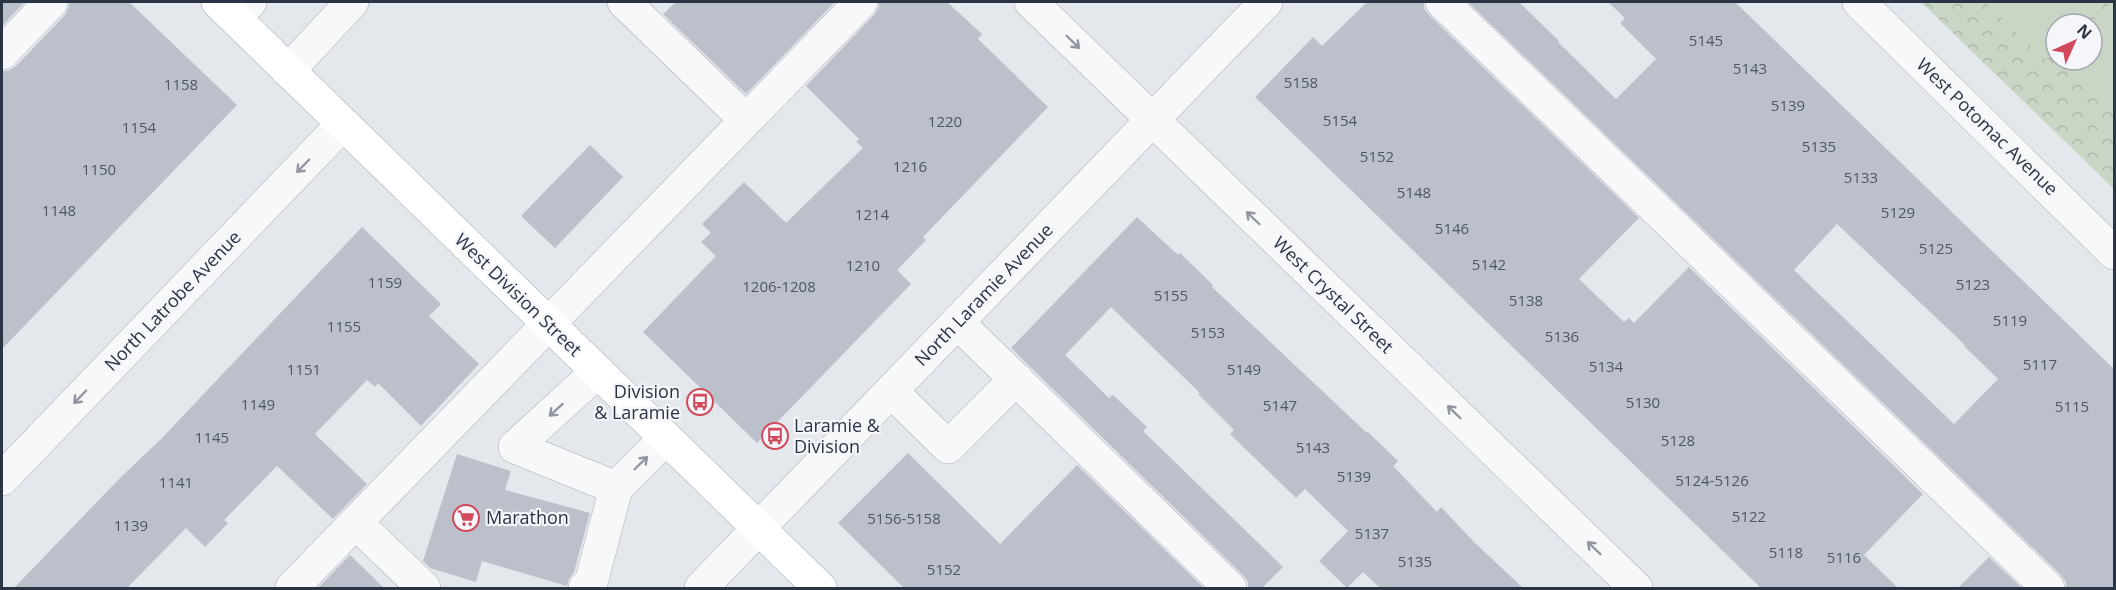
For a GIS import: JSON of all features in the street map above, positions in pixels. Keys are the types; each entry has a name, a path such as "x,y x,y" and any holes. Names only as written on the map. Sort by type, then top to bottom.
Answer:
{"main road":[{"name":"West Division Street","path":"234,7 288,71 820,588"}],"street":[{"path":"2,53 51,2"},
{"path":"288,71 352,2"},
{"path":"624,2 746,120"},
{"path":"292,588 861,2"},
{"name":"West Crystal Street","path":"1031,2 1636,588"},
{"name":"North Laramie Avenue","path":"701,588 1266,2"},
{"path":"1442,2 2048,588"},
{"name":"West Potomac Avenue","path":"1858,2 2115,253"},
{"name":"North Latrobe Avenue","path":"2,478 344,124"},
{"path":"957,322 1230,588"},
{"path":"597,372 514,447 616,488"},
{"path":"891,391 948,447 1016,379"},
{"path":"585,588 591,583 616,488 666,439"},
{"path":"356,523 424,588"}],"green space":[{"path":"1921,2 2114,2 2114,189"},
{"path":"1985,2 2103,2 2093,12 2044,12 2044,58"},
{"path":"2111,2 2114,2 2114,112 2072,72 2104,72 2104,12 2101,12"}],"building":[{"path":"2,2 25,2 2,26"},
{"path":"69,2 129,2 237,105 2,349 2,71 8,71 16,66 65,15"},
{"path":"676,2 835,2 746,94 663,14"},
{"path":"879,2 947,2 982,34 978,39 1048,107 923,237 926,240 897,270 911,284 757,443 643,332 716,256 701,242 711,233 702,224 744,182 786,223 863,148 856,142 859,139 806,86 874,15"},
{"path":"1367,2 1424,2 1424,8 1429,15 1639,218 1579,279 1624,322 1629,318 1634,323 1689,267 1923,494 1864,555 1898,588 1761,588 1255,97 1313,37 1322,46"},
{"path":"1468,2 1519,2 1616,99 1656,59 1620,23 1625,18 1608,2 1735,2 2115,370 2115,588 2066,588 2066,582","holes":["1837,224 1998,379 1954,424 1794,270"]},
{"path":"590,145 623,177 555,248 521,216"},
{"path":"1137,217 1178,255 1180,253 1213,285 1212,287 1368,432 1398,461 1393,466 1437,512 1441,507 1523,588 1380,588 1363,572 1347,588 1319,561 1348,531 1305,489 1296,498 1230,434 1234,430 1198,394 1200,393 1111,307 1065,355 1109,398 1113,395 1147,427 1143,431 1283,567 1262,588 1248,588 1248,582 1243,575 1011,348"},
{"path":"362,227 441,304 429,316 479,364 421,426 378,383 375,387 367,380 315,434 367,484 333,519 277,466 224,520 228,523 205,547 186,528 127,588 14,588 120,478 162,438"},
{"path":"908,453 1000,544 1077,465 1204,588 904,588 838,523"},
{"path":"457,454 511,471 505,490 590,513 574,572 567,586 482,561 476,582 430,568 423,561"},
{"path":"350,555 384,588 318,588"},
{"path":"1989,557 2022,588 1958,588"}],"place":[{"name":"Division & Laramie","path":"700,402"},
{"name":"Laramie & Division","path":"775,436"},
{"name":"Marathon","path":"466,518"}]}
